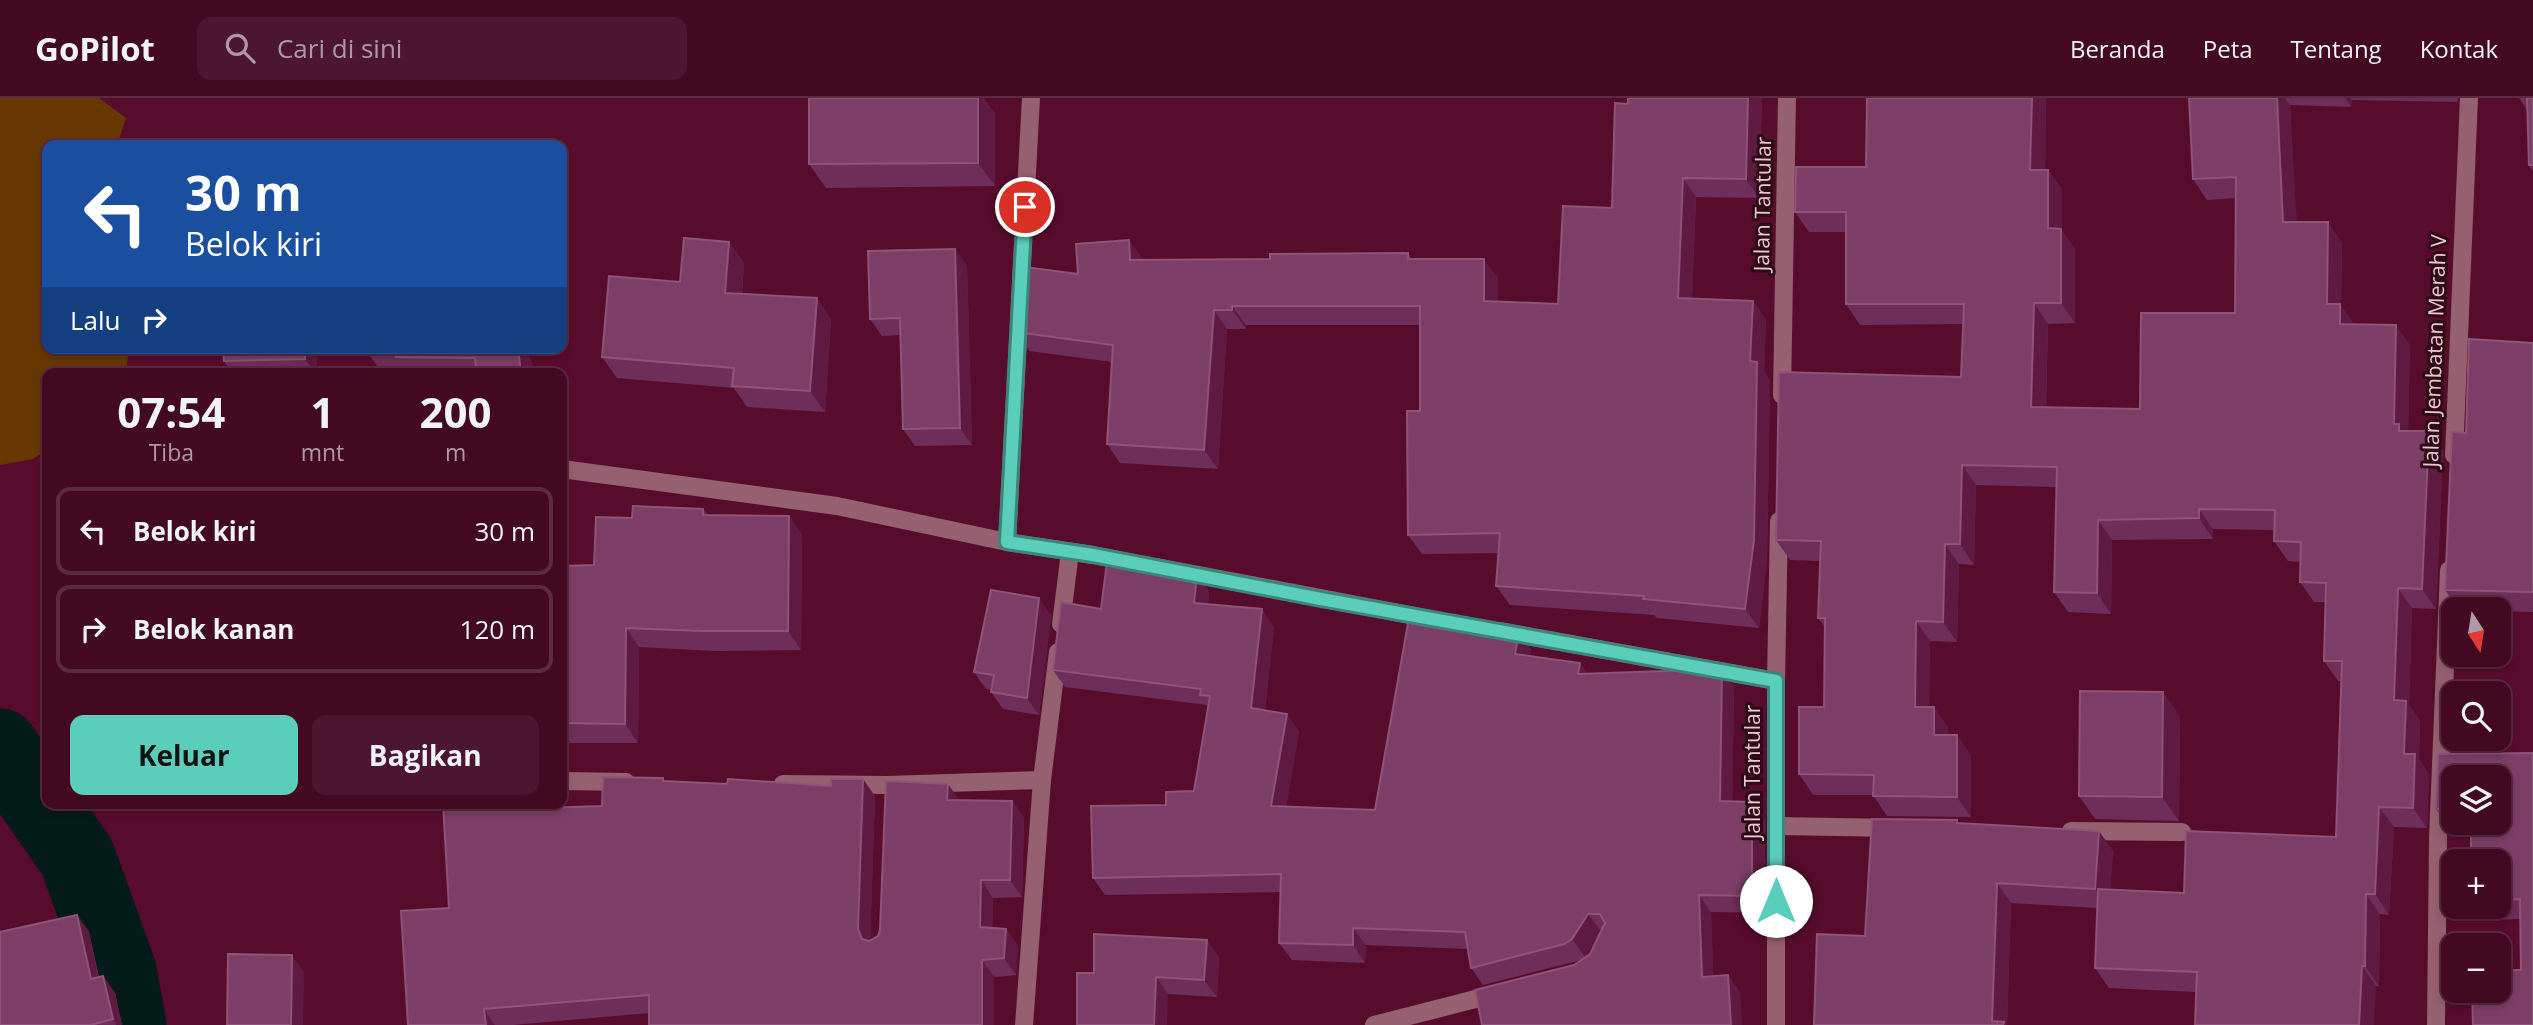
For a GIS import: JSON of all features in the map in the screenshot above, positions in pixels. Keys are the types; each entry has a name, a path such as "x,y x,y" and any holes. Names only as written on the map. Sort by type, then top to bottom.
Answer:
{"street":[{"path":"1007,542 1031,98"},
{"name":"Jalan Tantular","path":"1781,416 1787,98"},
{"name":"Jalan Jembatan Merah V","path":"2453,479 2469,98"},
{"path":"567,470 837,506 1007,542 1445,622"},
{"name":"Jalan Tantular","path":"1776,1025 1776,681 1780,499"},
{"path":"2436,1025 2438,838 2450,547"},
{"path":"1024,1025 1042,780 1070,552"},
{"path":"1487,629 1776,681"},
{"path":"765,784 887,792 1042,780"},
{"path":"567,781 643,782"},
{"path":"1777,826 1917,828"},
{"path":"2056,830 2182,832"},
{"path":"1374,1025 1516,988"}],"shaded area":[{"path":"0,98 99,98 126,118 119,140 42,140 42,354 128,354 127,368 42,368 42,453 33,459 0,465"}],"building":[{"path":"809,98 978,98 978,163 809,164"},
{"path":"1628,98 1748,98 1746,179 1683,178 1678,298 1753,301 1750,361 1757,362 1754,540 1745,609 1643,599 1644,596 1496,586 1500,533 1408,535 1407,411 1420,411 1420,306 1232,306 1232,310 1214,310 1204,450 1107,444 1113,345 1016,332 1025,267 1078,274 1076,244 1129,240 1130,260 1270,259 1270,254 1408,253 1408,259 1484,259 1484,301 1558,304 1563,206 1612,208 1615,103 1628,104"},
{"path":"1867,98 2032,98 2030,170 2048,170 2048,228 2061,229 2061,303 2034,303 2031,407 2140,409 2141,313 2235,313 2236,177 2193,179 2189,98 2277,98 2283,222 2328,222 2327,304 2340,304 2340,324 2396,325 2394,424 2399,424 2399,431 2429,431 2422,589 2398,588 2394,700 2406,701 2404,754 2415,754 2413,808 2379,807 2375,894 2366,894 2365,966 2362,966 2359,1025 2195,1025 2197,972 2095,968 2098,889 2184,893 2186,831 2336,837 2342,661 2324,661 2326,583 2300,582 2301,542 2274,541 2275,510 2199,509 2199,518 2098,520 2097,593 2054,592 2057,467 1962,465 1960,544 1945,544 1943,622 1916,621 1915,707 1934,707 1934,735 1957,735 1957,797 1873,796 1874,775 1799,774 1799,707 1824,707 1825,618 1818,618 1821,541 1776,540 1779,372 1961,377 1964,304 1846,304 1846,212 1795,212 1796,167 1866,167"},
{"path":"2527,98 2533,98 2533,165 2529,165"},
{"path":"684,238 729,242 725,293 817,298 810,391 732,386 734,368 602,357 609,276 680,282"},
{"path":"955,249 960,428 903,429 900,318 870,319 868,251"},
{"path":"2469,339 2533,343 2533,592 2445,590 2452,432 2466,433"},
{"path":"223,354 305,354 305,359 224,361"},
{"path":"396,354 519,354 520,368 476,368 475,358 396,357"},
{"path":"633,506 703,509 703,515 789,516 788,631 626,628 625,724 567,723 567,566 594,565 596,517 632,518"},
{"path":"1107,562 1197,573 1194,603 1262,609 1251,708 1287,714 1271,806 1375,810 1410,612 1519,632 1515,654 1580,663 1578,674 1722,669 1720,801 1752,802 1752,896 1699,895 1702,977 1728,975 1731,1025 1482,1025 1475,990 1574,965 1590,954 1605,923 1600,914 1588,914 1572,939 1564,944 1471,968 1465,932 1353,928 1353,945 1279,943 1281,874 1093,878 1091,806 1166,805 1166,792 1194,791 1210,696 1200,695 1201,689 1053,670 1061,602 1101,609"},
{"path":"991,590 1039,598 1027,698 991,692 994,675 974,672"},
{"path":"2080,691 2163,692 2162,797 2079,796"},
{"path":"2533,753 2533,1025 2473,1025 2472,1003 2511,1003 2511,970 2521,970 2520,899 2511,899 2511,849 2471,849 2471,835 2511,835 2511,765 2441,765 2441,809 2436,809 2438,754"},
{"path":"603,777 663,778 663,781 727,784 728,779 831,786 831,779 863,779 858,929 862,939 869,941 878,936 880,930 886,781 948,784 947,800 1012,801 1010,880 981,880 980,927 1006,929 1004,958 982,960 982,1025 649,1025 649,995 484,1009 486,1025 408,1025 401,911 449,908 443,809 567,809 602,806"},
{"path":"1872,819 1957,820 1957,823 2099,831 2095,889 1997,883 1992,1021 2004,1022 2003,1025 1814,1025 1817,934 1865,936"},
{"path":"77,915 91,979 103,976 113,1019 91,1025 0,1025 0,932"},
{"path":"1094,934 1207,940 1204,980 1156,977 1154,1025 1077,1025 1077,973 1094,973"},
{"path":"228,954 292,955 291,1025 227,1025"}],"waterway":[{"path":"0,747 42,807"},
{"path":"43,809 77,857 118,971 128,1025"}],"route":[{"path":"1025,207 1007,542 1093,555 1776,681 1776,901"}]}
